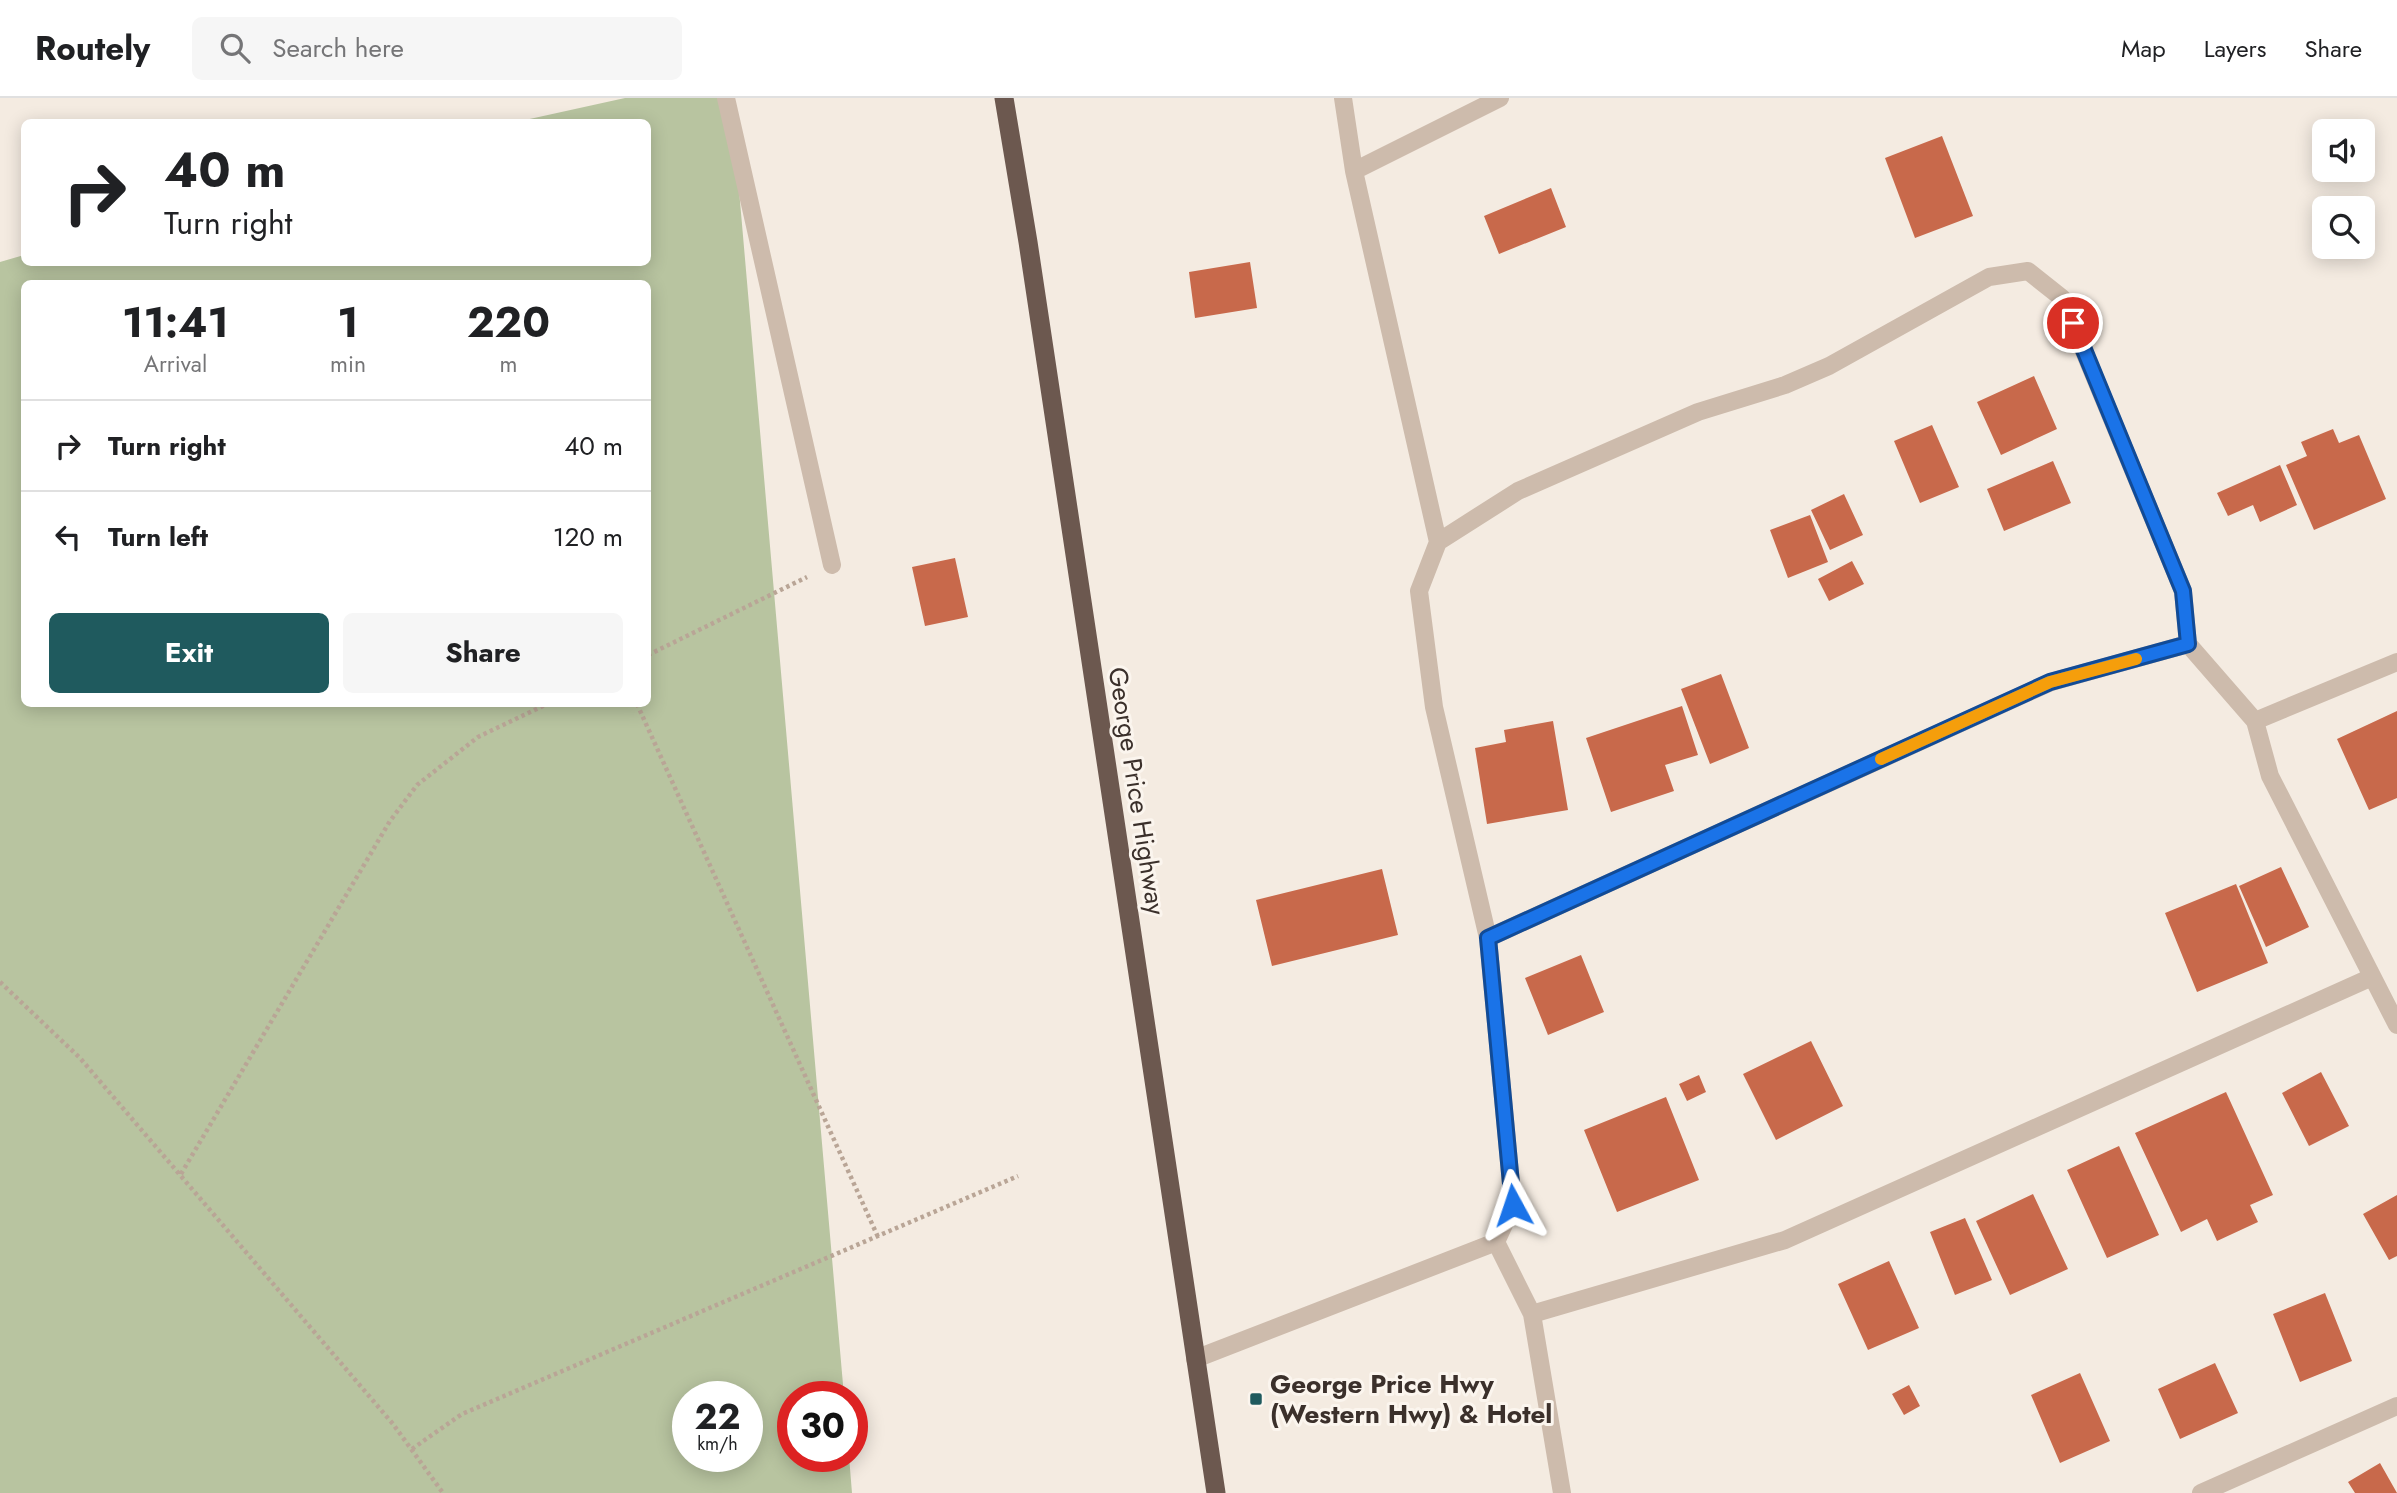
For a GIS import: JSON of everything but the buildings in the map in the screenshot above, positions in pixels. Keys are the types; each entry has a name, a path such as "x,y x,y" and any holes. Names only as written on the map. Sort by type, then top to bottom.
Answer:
{"highway":[{"name":"George Price Highway","path":"1004,98 1216,1493"}],"street":[{"path":"726,98 832,565"},
{"path":"1195,1359 1496,1242 1513,1205 1488,938 1434,707 1419,591 1438,542 1354,171 1343,98"},
{"path":"1354,171 1500,98"},
{"path":"1438,542 1518,491 1698,412 1785,386 1829,366 1989,277 2028,271 2062,298 2183,591 2188,644 2255,721 2270,776 2397,1026"},
{"path":"1488,938 2050,682 2188,644"},
{"path":"2255,721 2397,662"},
{"path":"1532,1314 1785,1240 2372,977"},
{"path":"1496,1242 1532,1314 1562,1493"},
{"path":"2201,1493 2397,1406"}],"path":[{"path":"651,654 832,565"},
{"path":"181,1174 390,821 417,785 478,737 541,707"},
{"path":"638,707 878,1237"},
{"path":"0,982 80,1058 181,1174 393,1424 443,1493"},
{"path":"412,1449 462,1414 1018,1176"}],"green space":[{"path":"625,98 731,98 843,1381 777,1381 777,1472 850,1472 852,1493 0,1493 0,262 21,256 21,266 651,266 651,119 530,119"}],"slow traffic":[{"path":"1881,759 2050,682 2136,659"}],"place":[{"name":"George Price Hwy (Western Hwy) & Hotel","path":"1256,1399"}],"route":[{"path":"1513,1205 1488,938 2050,682 2188,644 2183,591 2073,323"}]}
